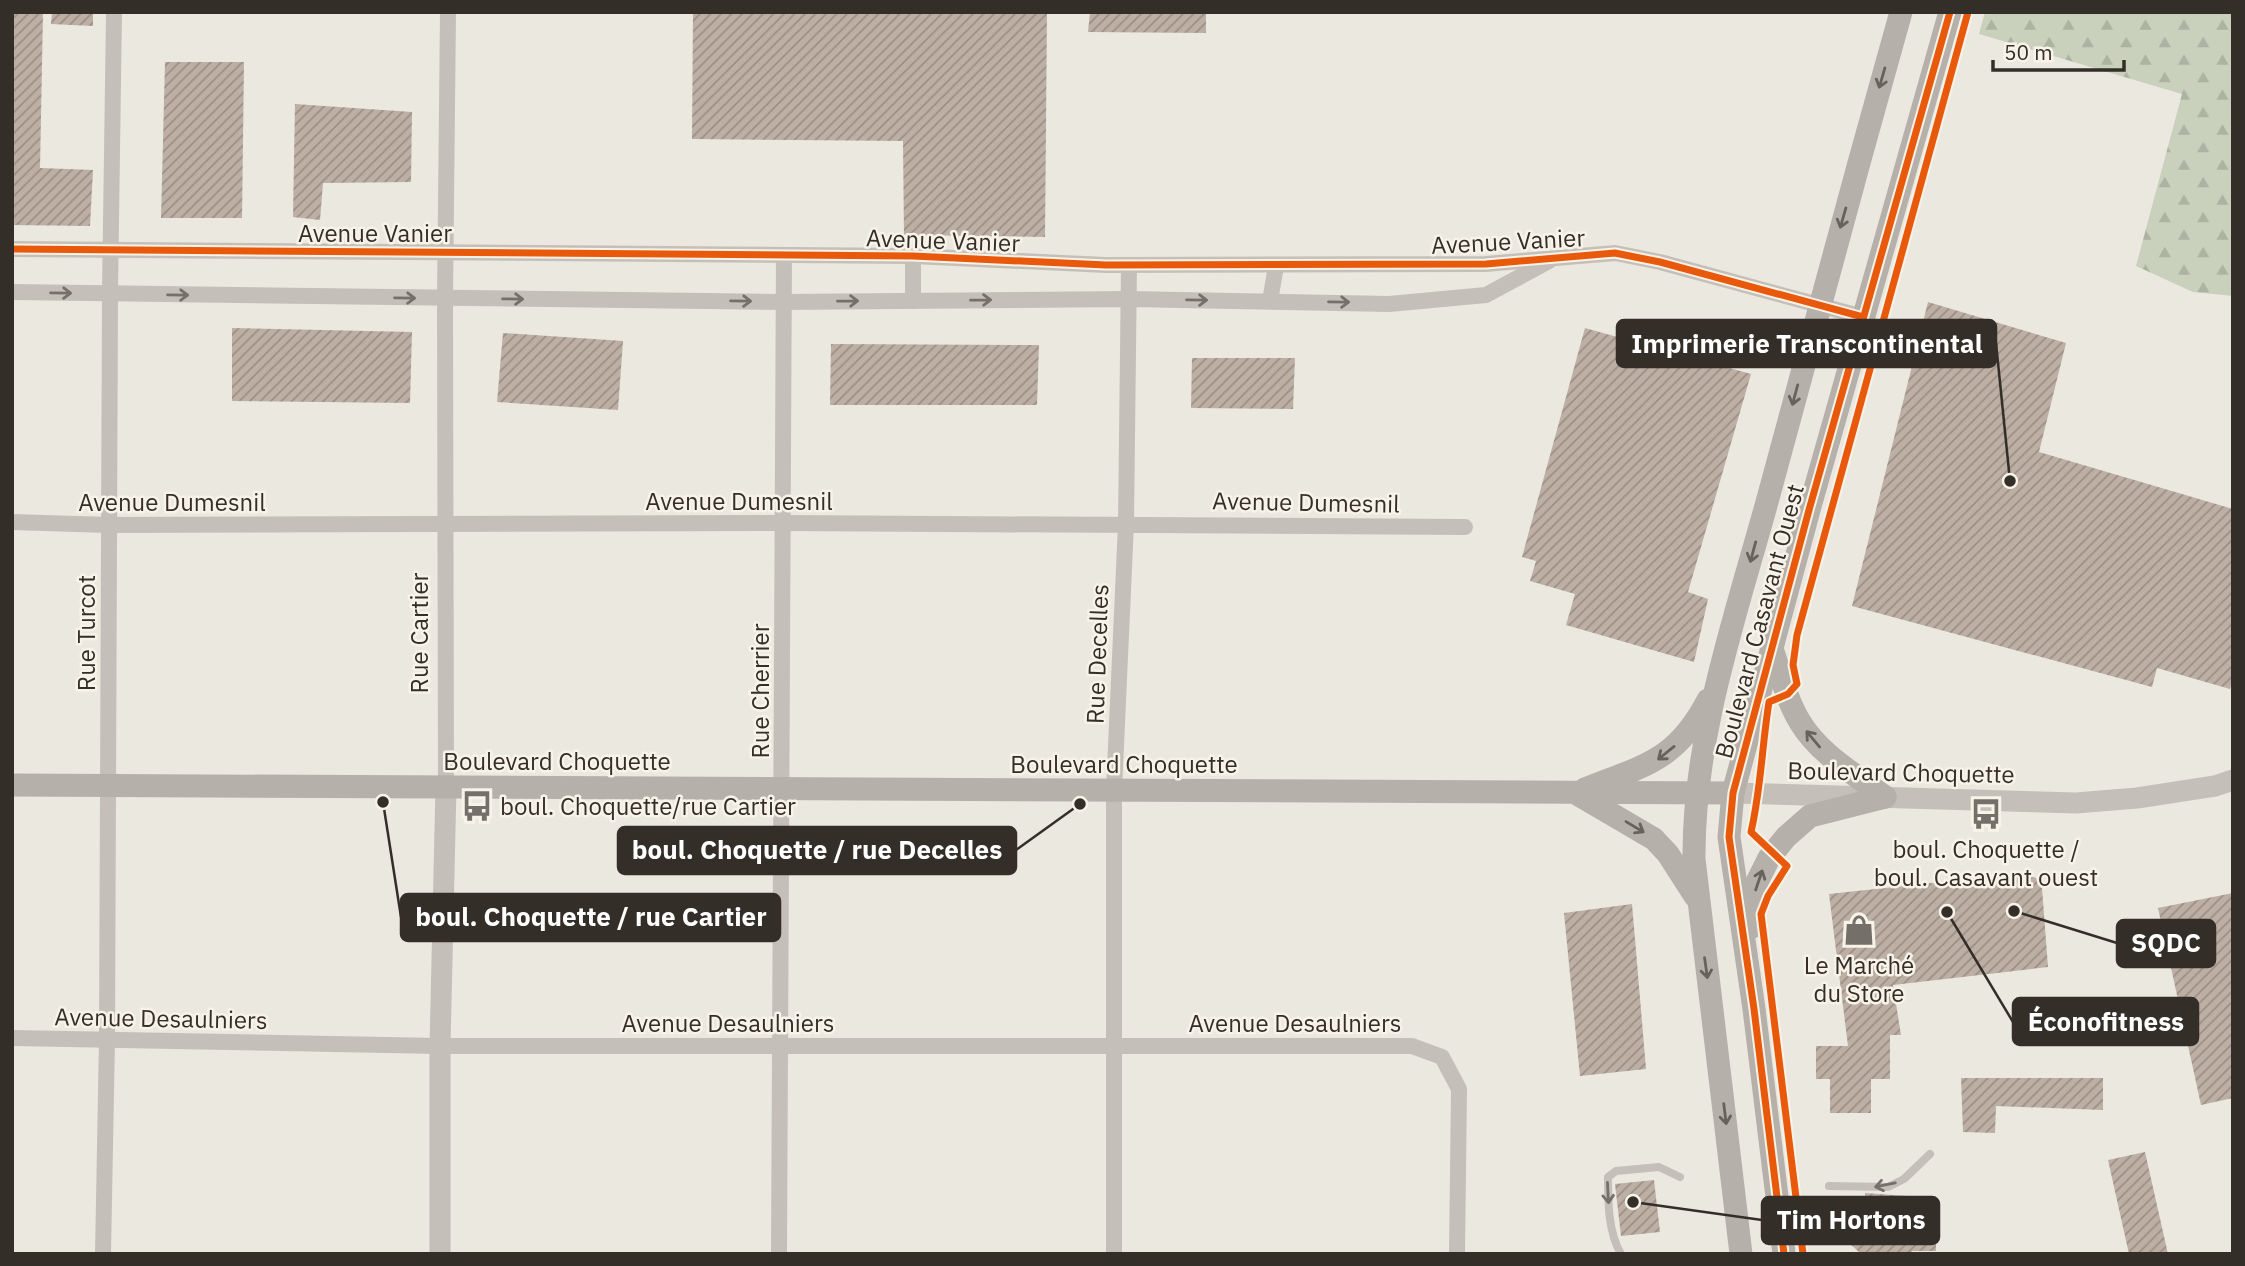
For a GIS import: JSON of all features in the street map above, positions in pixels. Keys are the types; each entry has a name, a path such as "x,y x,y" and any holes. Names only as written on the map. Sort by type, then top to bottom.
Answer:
{"main road":[{"name":"Boulevard Casavant Ouest","path":"1741,1254 1698,900 1694,837 1704,750 1719,679 1901,12"},
{"name":"Boulevard Casavant Ouest","path":"1784,1254 1749,972 1729,837 1733,793 1771,646 1950,12"},
{"path":"1771,646 1791,704 1819,747 1885,797"},
{"path":"1576,793 1659,760 1696,723 1719,679"},
{"name":"Boulevard Choquette","path":"12,785 1733,793"},
{"path":"1576,793 1654,839 1668,854 1698,900"},
{"path":"1749,972 1757,881 1773,853 1786,837 1810,816 1885,797"}],"street":[{"name":"Rue Turcot","path":"103,1254 114,12"},
{"name":"Rue Cartier","path":"440,1254 440,1046 446,787 445,299 448,12"},
{"name":"Avenue Vanier","path":"12,249 913,256 1129,265 1276,266 1486,264 1615,253 1637,256 1863,317"},
{"name":"Rue Cherrier","path":"779,1254 784,255"},
{"path":"913,256 913,301"},
{"name":"Avenue Vanier","path":"12,292 783,302 1129,299 1389,304 1486,295 1554,258"},
{"name":"Rue Decelles","path":"1114,1254 1114,790 1126,524 1129,265"},
{"path":"1270,301 1276,266"},
{"name":"Avenue Dumesnil","path":"12,522 109,525 783,523 1465,527"},
{"name":"Boulevard Choquette","path":"1733,793 2076,803 2137,798 2215,786 2233,780"},
{"name":"Avenue Desaulniers","path":"12,1038 440,1046 1412,1046 1442,1057 1459,1089 1457,1254"}],"lane":[{"path":"1829,1186 1888,1187 1904,1179 1930,1154"},
{"path":"1621,1254 1614,1242 1608,1177 1616,1171 1659,1167 1680,1177"}],"green space":[{"path":"1985,12 2233,12 2233,296 2193,292 2136,266 2182,94 1979,34"}],"building":[{"path":"12,12 43,12 40,168 93,170 90,226 12,225"},
{"path":"52,12 93,12 93,26 51,24"},
{"path":"693,12 1047,12 1045,237 904,235 903,141 692,139"},
{"path":"1090,12 1206,12 1206,33 1088,32"},
{"path":"165,62 244,62 242,218 161,218"},
{"path":"295,104 412,112 411,182 323,183 320,220 293,217"},
{"path":"1928,302 2066,343 2039,452 2233,509 2233,677 2230,689 2157,668 2152,687 1852,606"},
{"path":"232,328 412,332 410,403 232,401"},
{"path":"1585,328 1751,374 1688,592 1708,599 1694,662 1566,625 1575,594 1530,581 1536,561 1522,557"},
{"path":"503,333 623,341 618,410 497,402"},
{"path":"831,344 1039,345 1037,405 830,405"},
{"path":"1192,358 1295,358 1293,409 1191,408"},
{"path":"2024,873 2036,878 2042,888 2048,967 1893,985 1901,1035 1890,1035 1890,1079 1871,1079 1871,1113 1830,1113 1830,1079 1816,1079 1816,1046 1848,1046 1829,894"},
{"path":"2233,893 2233,1098 2201,1105 2158,908"},
{"path":"1632,904 1646,1069 1580,1076 1564,913"},
{"path":"1961,1078 2103,1078 2103,1110 1996,1106 1995,1133 1963,1132"},
{"path":"2145,1152 2168,1254 2129,1254 2108,1160"},
{"path":"1654,1180 1660,1232 1621,1236 1615,1184"},
{"path":"1865,1193 1935,1198 1936,1251 1861,1254 1848,1242 1865,1224"}],"cycle path":[{"path":"1784,1254 1754,1009 1729,837 1733,793 1809,510 1950,12"},
{"path":"1803,1254 1761,914 1768,896 1787,866 1751,832 1769,702 1788,694 1797,684 1793,665 1797,635 1968,12"},
{"path":"12,249 913,256 1106,265 1486,264 1615,253 1660,262 1863,317"}],"place":[{"name":"Imprimerie Transcontinental","path":"2010,481"},
{"name":"boul. Choquette / rue Cartier","path":"383,802"},
{"name":"boul. Choquette / rue Decelles","path":"1080,804"},
{"name":"boul. Choquette/rue Cartier","path":"477,806"},
{"name":"boul. Choquette / boul. Casavant ouest","path":"1986,814"},
{"name":"SQDC","path":"2014,911"},
{"name":"Éconofitness","path":"1947,912"},
{"name":"Le Marché du Store","path":"1859,930"},
{"name":"Tim Hortons","path":"1633,1202"}]}
